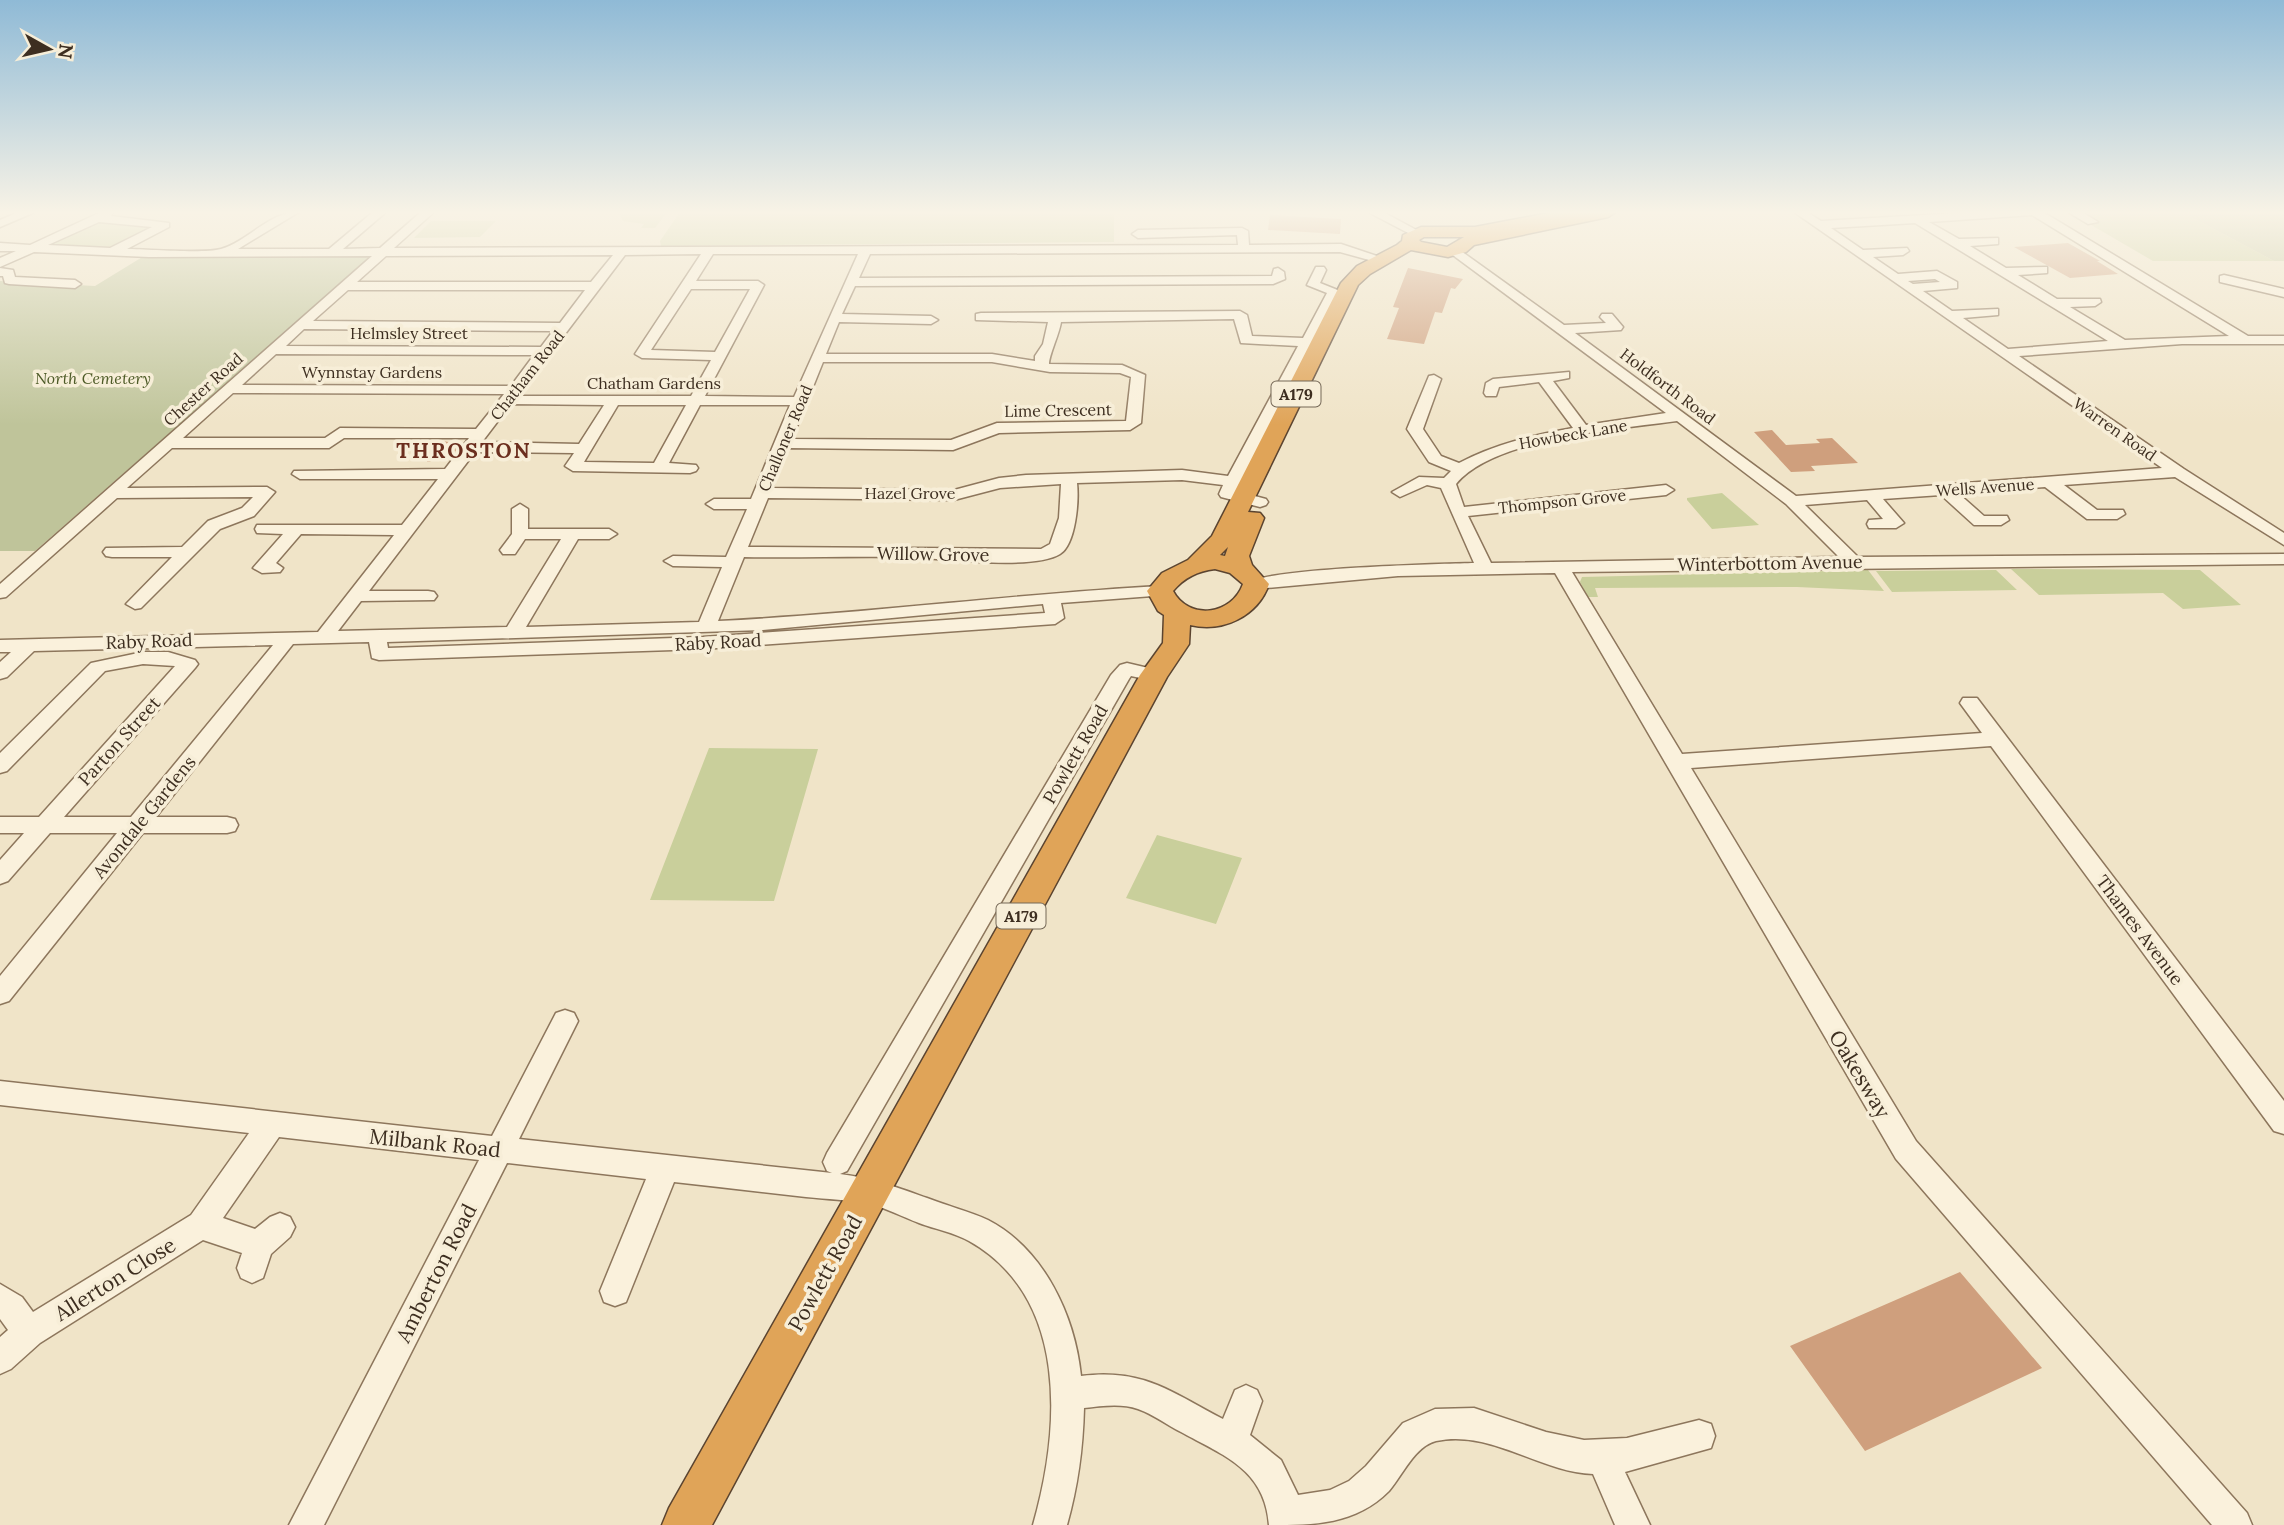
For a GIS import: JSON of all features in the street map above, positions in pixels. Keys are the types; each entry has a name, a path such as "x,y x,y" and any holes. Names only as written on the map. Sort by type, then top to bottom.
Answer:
{"highway":[{"name":"A179","path":"1160,591 1167,579 1198,563 1222,540 1353,283"},
{"name":"A179","path":"1346,295 1363,283"},
{"name":"A179","path":"1246,494 1237,556 1248,576"},
{"path":"1198,563 1215,562 1248,576"},
{"name":"Powlett Road","path":"686,1525 1154,675 1176,629 1190,638 1250,600 1248,576"},
{"path":"1160,591 1176,629"}],"street":[{"path":"61,283 75,284"},
{"name":"Chester Road","path":"0,593 348,283"},
{"name":"Chatham Road","path":"324,637 598,283"},
{"name":"Challoner Road","path":"706,627 850,283"},
{"path":"1314,283 1346,295"},
{"name":"Holdforth Road","path":"1507,283 1563,329 1792,501 1852,562"},
{"name":"Warren Road","path":"1903,283 2178,472 2284,540"},
{"path":"1910,288 1953,285 1950,283"},
{"path":"2022,283 2122,344"},
{"path":"2151,283 2245,340"},
{"path":"2242,283 2284,293"},
{"path":"659,468 758,285 688,285 642,354 719,356"},
{"path":"345,286 596,286"},
{"path":"2055,303 2095,302"},
{"path":"1949,315 1993,312"},
{"path":"981,317 1240,316 1246,342 1325,336"},
{"path":"1042,365 1042,356 1050,344 1055,317"},
{"path":"1563,329 1616,327 1607,317"},
{"path":"834,318 931,320"},
{"path":"300,325 564,327"},
{"path":"2004,353 2122,344 2284,340"},
{"name":"Helmsley Street","path":"273,350 545,351"},
{"name":"Lime Crescent","path":"782,443 953,446 997,428 1113,428 1133,423 1138,375 1132,371 1050,368 992,358 818,358"},
{"path":"1491,393 1493,383 1564,375"},
{"path":"1543,377 1583,431"},
{"path":"1434,379 1415,429 1435,459 1458,468 1448,484"},
{"name":"Wynnstay Gardens","path":"229,389 512,395"},
{"name":"Chatham Gardens","path":"512,395 614,400 801,401"},
{"path":"614,400 573,466 690,468"},
{"name":"Howbeck Lane","path":"1458,468 1510,446 1679,416"},
{"path":"168,443 329,443 340,433 556,448 576,447"},
{"path":"545,462 556,448"},
{"path":"323,450 295,479 454,469"},
{"path":"412,465 454,469"},
{"name":"Wells Avenue","path":"1792,501 2178,472"},
{"name":"Hazel Grove","path":"714,504 760,498 954,495 999,483 1182,475 1246,494"},
{"path":"1400,492 1425,480 1448,484"},
{"name":"Willow Grove","path":"735,557 911,552 1034,555 1053,551 1060,544 1072,492 1069,481"},
{"path":"2050,483 2093,515 2118,514"},
{"path":"1448,484 1486,569"},
{"name":"Thompson Grove","path":"1459,512 1666,490"},
{"path":"1945,490 1980,521 2001,520"},
{"path":"113,493 267,492 248,512 214,525 135,604"},
{"path":"1871,495 1896,523 1875,524"},
{"path":"509,550 520,534 520,509"},
{"path":"263,529 406,530"},
{"path":"274,568 262,568 296,530"},
{"path":"520,534 609,534"},
{"path":"514,632 573,534"},
{"path":"112,552 186,552"},
{"path":"673,561 735,557"},
{"name":"Winterbottom Avenue","path":"1248,576 1852,562 2284,559"},
{"name":"Oakesway","path":"1561,568 1906,1150 2235,1525"},
{"name":"Raby Road","path":"0,646 706,627 832,620 1051,598 1160,591"},
{"path":"354,596 413,601"},
{"name":"Raby Road","path":"382,635 378,642 379,653 703,643 1055,618 1051,598"},
{"name":"Avondale Gardens","path":"0,995 288,638"},
{"path":"0,673 29,645"},
{"name":"Parton Street","path":"0,765 98,667 113,661 176,658 188,664 0,875"},
{"name":"Powlett Road","path":"837,1162 1121,675 1128,669 1154,675"},
{"name":"Thames Avenue","path":"1970,703 2284,1122"},
{"path":"1676,762 1997,739"},
{"path":"0,825 227,825"},
{"path":"926,1009 964,1020"},
{"name":"Amberton Road","path":"306,1525 565,1021"},
{"name":"Milbank Road","path":"0,1093 871,1191 981,1232 1017,1259 1034,1282 1054,1324 1064,1359 1069,1394 1067,1461 1050,1525"},
{"name":"Allerton Close","path":"0,1358 29,1332 201,1225 271,1125"},
{"path":"858,1126 885,1136"},
{"path":"615,1291 666,1168"},
{"path":"201,1225 264,1246"},
{"path":"0,1299 11,1308 29,1332"},
{"path":"1069,1394 1096,1390 1137,1392 1232,1440 1249,1451 1271,1475 1284,1501 1286,1519 1332,1508 1356,1495 1371,1485 1412,1436 1432,1425 1482,1425 1509,1432 1550,1450 1584,1457 1641,1451 1699,1436"},
{"path":"1232,1440 1246,1401"},
{"path":"1603,1457 1617,1494 1633,1525"}],"green space":[{"name":"North Cemetery","path":"0,283 95,286 100,283 340,283 35,551 0,551"},
{"path":"1722,493 1759,525 1712,529 1687,500"},
{"path":"2011,569 2200,570 2241,605 2183,609 2163,593 2039,595"},
{"path":"1868,570 1884,591 1797,587 1595,588 1598,597 1588,597 1580,582 1582,577"},
{"path":"1996,570 2017,590 1892,592 1876,571"},
{"path":"709,748 818,749 774,901 650,900"},
{"path":"1157,835 1242,858 1216,924 1126,898"}],"building":[{"path":"1402,283 1460,283 1455,289 1451,288 1442,313 1435,312 1424,344 1387,339 1399,308 1393,307"},
{"path":"1772,430 1786,445 1820,443 1816,439 1832,438 1858,463 1811,466 1815,471 1791,472 1754,432"},
{"path":"442,441 461,444 452,456 427,462 430,448"},
{"path":"1960,1272 2042,1368 1865,1451 1790,1346"}],"district":[{"name":"THROSTON","path":"464,450"}]}
